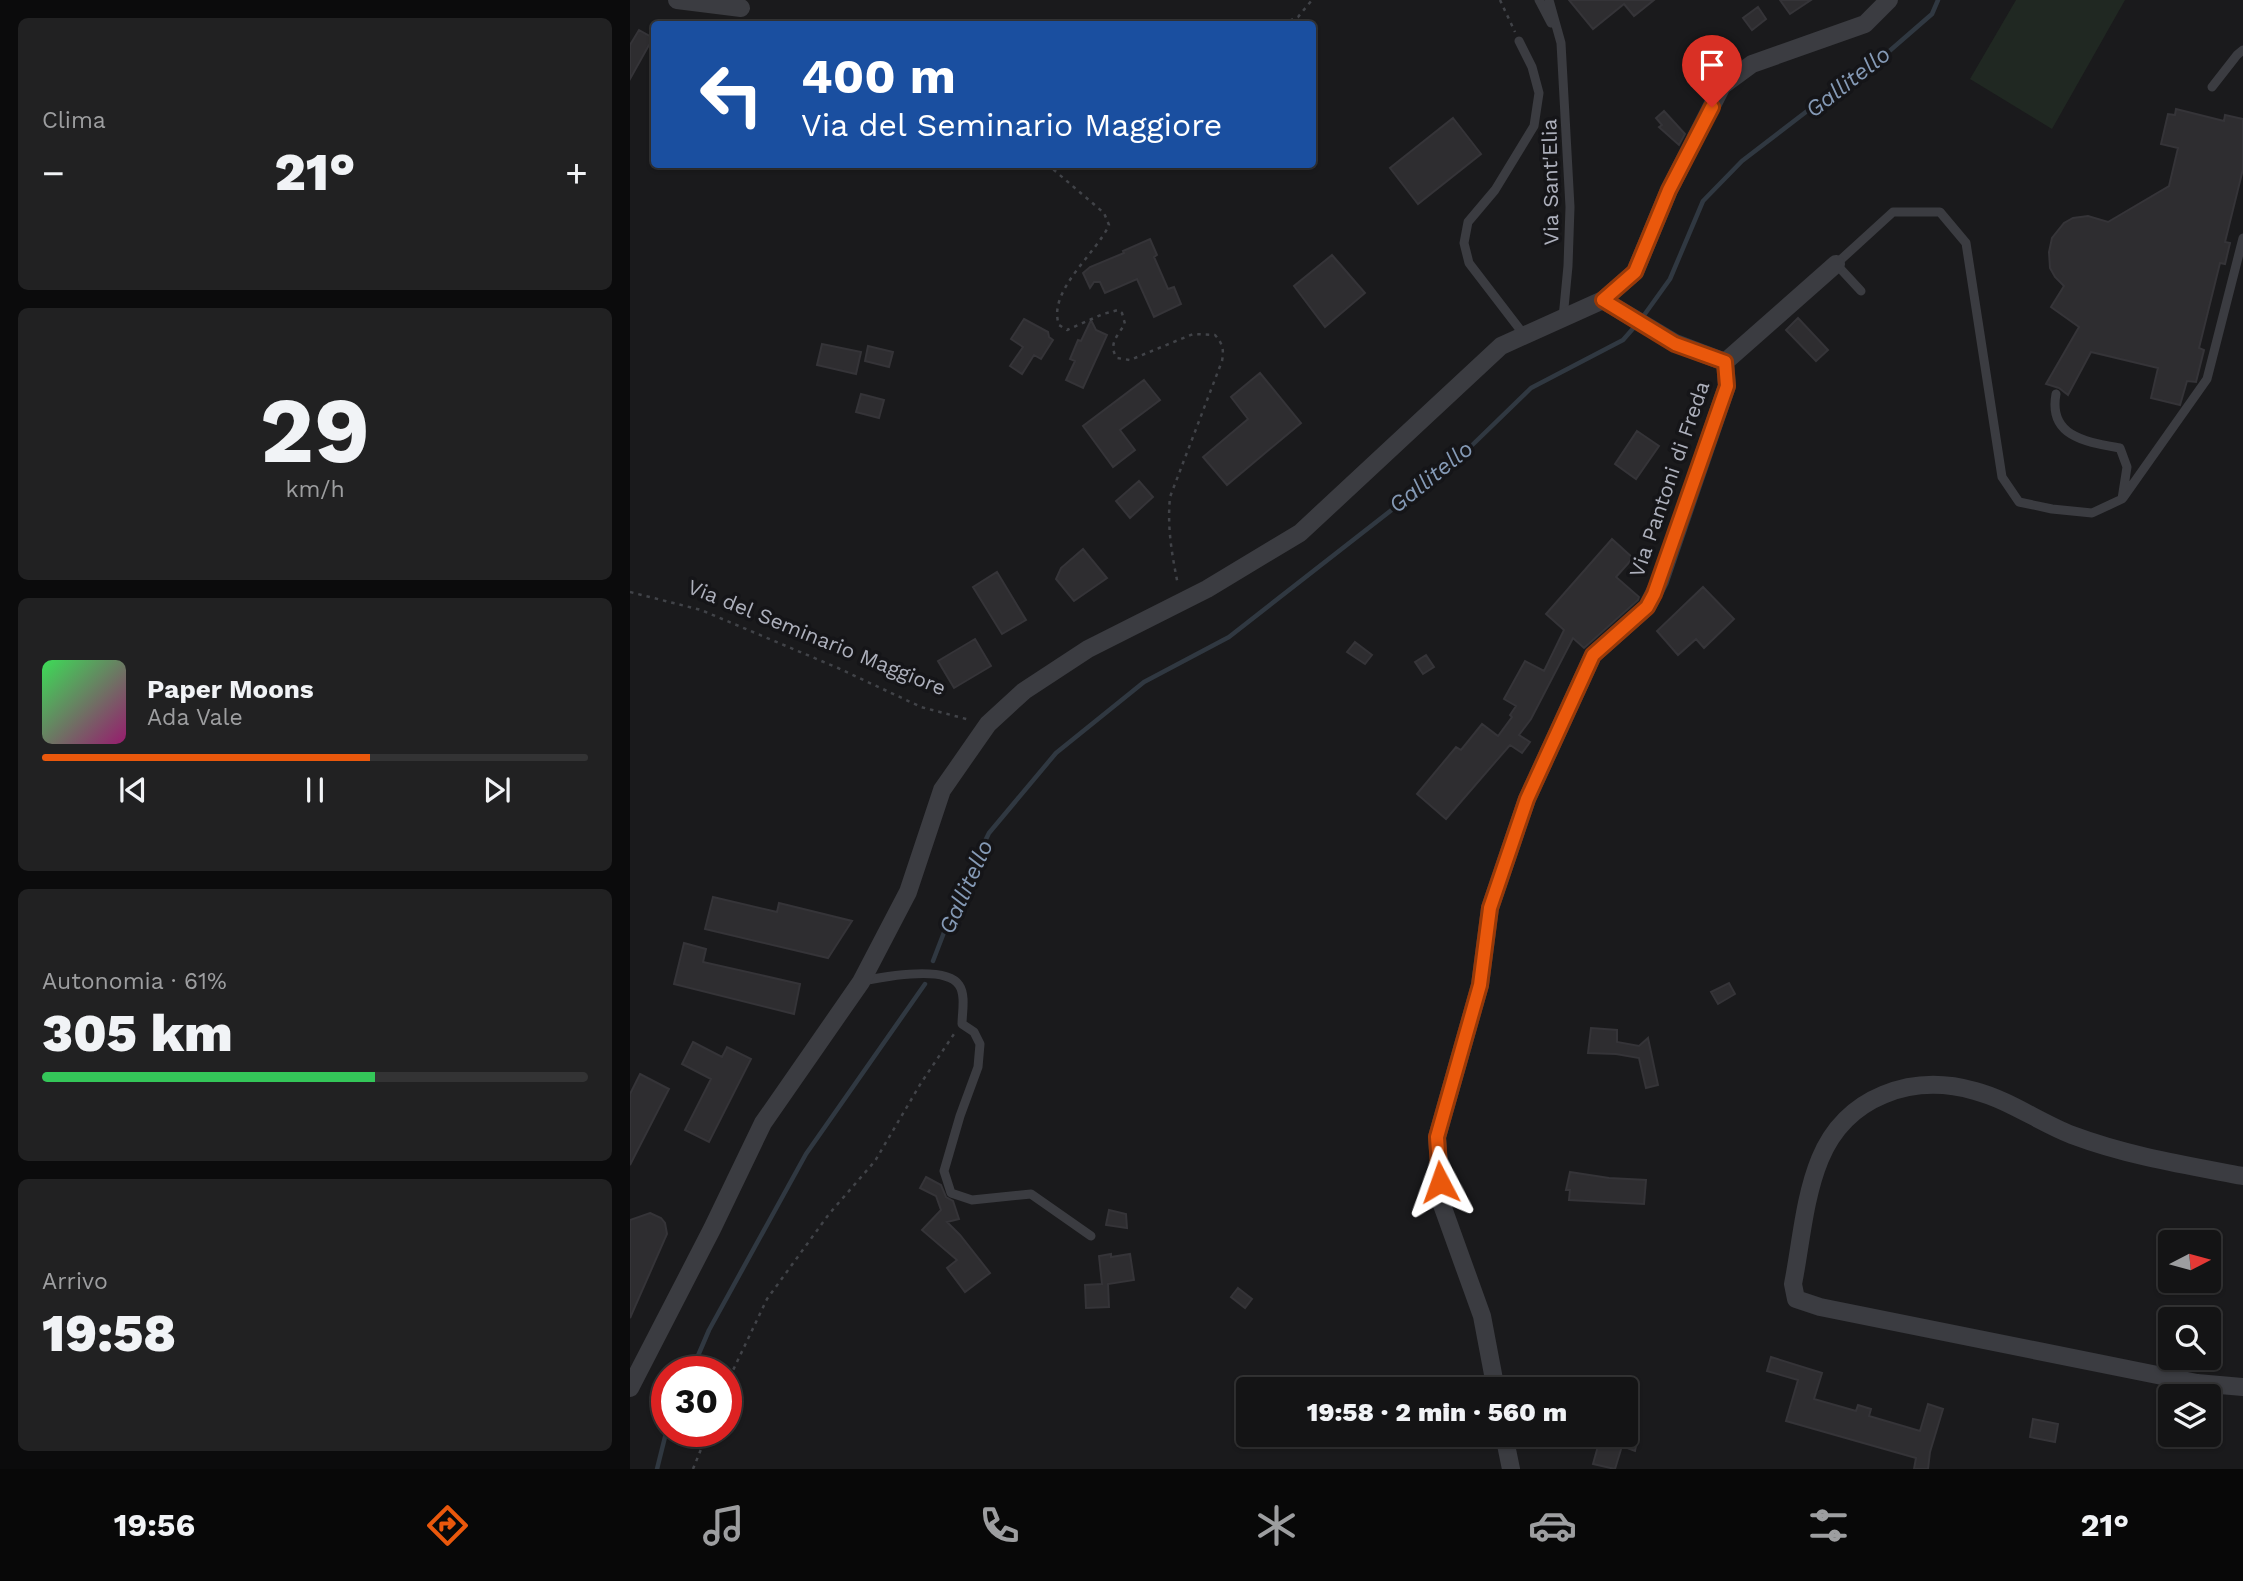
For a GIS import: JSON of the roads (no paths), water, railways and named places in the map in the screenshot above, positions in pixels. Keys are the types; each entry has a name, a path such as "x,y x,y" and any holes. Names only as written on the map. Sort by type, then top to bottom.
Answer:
{"street":[{"path":"677,0 741,8"},
{"path":"630,1388 763,1123 861,982 908,892 942,790 988,724 1024,691 1088,649 1182,601 1300,533 1501,346 1608,303 1635,272 1669,190 1722,86 1752,64 1865,24 1889,0"},
{"path":"1608,303 1675,344 1725,362 1836,264"},
{"name":"Via Pantoni di Freda","path":"1494,1377 1482,1316 1442,1205 1437,1137 1480,985 1490,908 1527,799 1593,655 1647,607 1660,581 1727,386 1725,362"},
{"path":"2243,1176 2137,1156 2100,1145 1975,1091 1947,1085 1922,1084 1894,1090 1874,1098 1851,1115 1825,1147 1812,1183 1793,1293 1801,1302 1820,1307 2197,1383 2243,1387"},
{"path":"1506,1447 1511,1469"}],"lane":[{"name":"Via Sant'Elia","path":"1539,0 1561,43"},
{"name":"Via Sant'Elia","path":"1549,0 1561,43 1570,207 1568,266 1562,320"},
{"path":"1519,41 1532,67 1539,93 1534,126 1494,190 1468,222 1464,243 1469,263 1525,336"},
{"path":"2212,88 2243,50"},
{"path":"1861,290 1836,264 1893,212 1940,212 1966,243 2002,477 2019,502 2092,513 2122,499 2207,379 2243,239"},
{"path":"2056,394 2054,408 2061,427 2073,436 2094,444 2120,448 2126,467 2122,499"},
{"path":"861,982 898,974 949,979 958,984 962,992 962,1024 974,1032 980,1044 978,1067 944,1171 951,1193 972,1200 1031,1194 1091,1236"}],"waterway":[{"name":"Gallitello","path":"1642,318 1670,279 1703,201 1742,161 1815,105 1863,74 1932,14 1938,0"},
{"name":"Gallitello","path":"933,961 958,896 989,833 1056,753 1144,682 1229,637 1462,455 1531,388 1623,340 1637,324"},
{"name":"Gallitello","path":"698,1356 709,1330 806,1154 925,984"},
{"name":"Gallitello","path":"657,1469 662,1447"}]}
